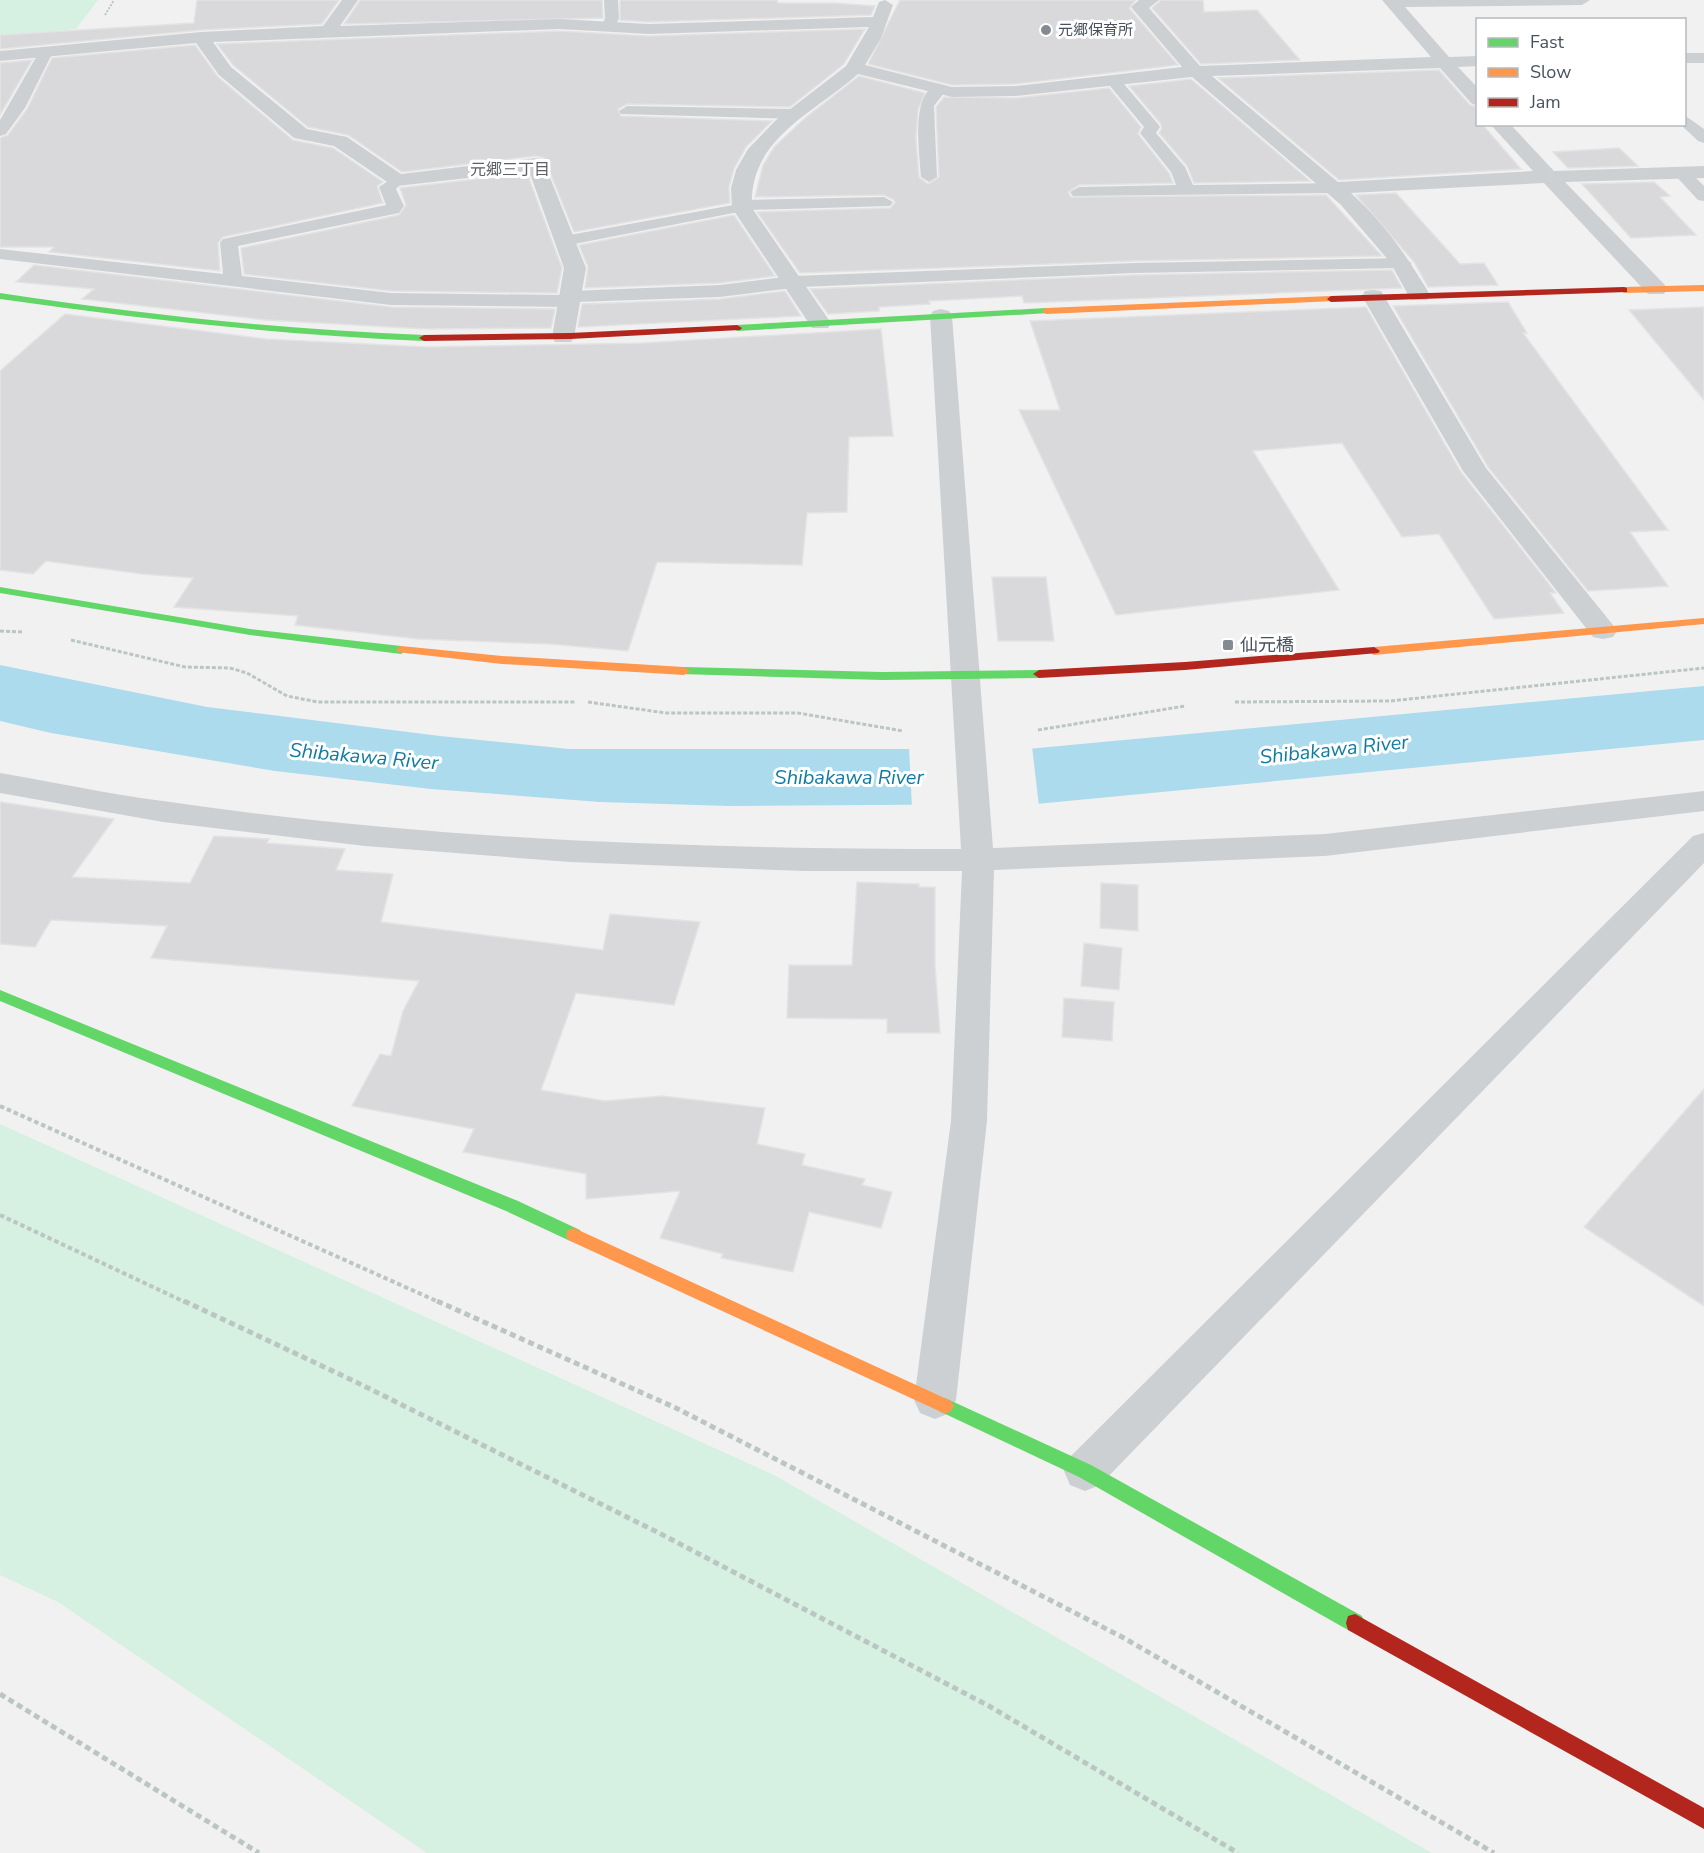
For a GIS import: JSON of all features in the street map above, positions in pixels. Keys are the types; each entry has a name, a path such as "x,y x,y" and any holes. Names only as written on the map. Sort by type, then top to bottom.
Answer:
{"street":[{"path":"328,31 350,0"},
{"path":"820,323 742,207 739,195 746,168 768,136 854,68 880,22 887,0"},
{"path":"1151,0 1139,6 1196,71 1334,188 1403,263 1419,295"},
{"path":"1391,1 1581,0"},
{"path":"1391,1 1476,98"},
{"path":"0,56 201,37 328,31 502,25 609,26 649,29 880,22"},
{"path":"201,37 225,71 301,135 340,141 397,180 536,164 575,268 563,337"},
{"path":"1686,58 1704,58"},
{"path":"854,68 952,92 1015,91 1196,71 1476,61"},
{"path":"1501,126 1656,289"},
{"path":"1334,188 1479,179 1549,179 1704,172"},
{"path":"0,296 239,327 424,338 563,337 941,316 1373,296 1704,288"},
{"path":"1373,296 1475,471 1603,631"},
{"path":"935,1400 969,1121 977,848 941,316"},
{"path":"0,590 222,629 368,649 638,671 966,688 1704,621"},
{"path":"0,783 163,812 365,835 593,852 804,860 977,848 1325,845 1704,801"},
{"path":"1085,1471 1704,844"},
{"path":"0,995 512,1206 1085,1471 1704,1819"}],"lane":[{"path":"609,26 612,18 611,0"},
{"path":"0,131 17,108 46,52"},
{"path":"1113,80 1152,127 1148,133 1179,171 1187,191"},
{"path":"929,177 926,106 939,89"},
{"path":"627,111 796,114"},
{"path":"1686,122 1704,138"},
{"path":"1681,173 1704,196"},
{"path":"233,281 229,243 393,209 395,206 387,192 387,187 397,180"},
{"path":"1079,192 1334,188"},
{"path":"564,241 742,207 884,202"},
{"path":"0,254 391,299 569,299 720,291 793,283 1134,268 1403,263"}],"path":[{"path":"0,631 28,632"},
{"path":"65,639 185,667 230,668 247,673 287,696 318,702 416,704 587,702 666,714 798,714 903,731"},
{"path":"1231,703 1390,701 1455,696 1704,668"},
{"path":"1038,730 1189,706"},
{"path":"0,1106 676,1408 1124,1638 1494,1853"},
{"path":"0,1215 354,1381 659,1533 989,1706 1238,1853"},
{"path":"0,1694 259,1853"}],"green space":[{"path":"0,0 98,0 76,29 3,35 0,40"},
{"path":"0,1124 774,1475 1432,1853 427,1853 58,1602 0,1575"}],"water":[{"name":"Shibakawa River","path":"0,665 207,707 440,736 569,749 1027,749 1704,686 1704,740 1036,804 729,806 600,802 431,789 275,771 51,733 0,721"}],"pier":[{"path":"909,746 1032,746 1039,807 912,808"}],"building":[{"path":"197,0 339,0 322,24 201,30 0,49 0,35 194,23"},
{"path":"360,0 602,0 603,18 344,24"},
{"path":"620,0 777,0 778,3 875,6 871,15 649,22 620,20"},
{"path":"900,0 1136,0 1129,8 1178,65 1015,84 952,85 868,64"},
{"path":"1161,0 1203,0 1204,12 1257,10 1300,60 1201,64 1152,8"},
{"path":"865,29 844,64 790,107 627,104 618,109 621,116 772,121 746,147 734,169 729,187 730,203 574,232 544,158 536,156 402,172 348,135 308,127 233,65 217,44 559,31 649,36"},
{"path":"195,45 218,77 293,140 333,148 383,182 377,186 383,203 223,237 218,243 220,271 49,252 54,247 0,247 0,138 8,135 27,109 52,58"},
{"path":"32,60 0,115 0,63"},
{"path":"1439,70 1470,105 1476,106 1476,126 1484,126 1521,169 1339,180 1218,78"},
{"path":"859,76 925,93 918,110 916,139 919,177 928,184 939,177 936,107 944,97 1015,98 1109,88 1141,127 1138,134 1169,173 1173,183 1079,185 1068,192 1071,197 1326,195 1382,256 1134,261 800,273 757,212 890,208 895,203 894,200 884,195 755,197 763,165 774,147 805,118"},
{"path":"1191,79 1310,181 1194,183 1187,166 1159,133 1162,128 1160,123 1129,86"},
{"path":"1619,148 1638,166 1568,168 1553,152"},
{"path":"527,173 562,268 557,293 391,291 244,274 241,248 399,215 406,205 400,188"},
{"path":"1654,182 1670,196 1660,197 1696,235 1631,238 1582,184"},
{"path":"1396,193 1460,264 1484,263 1498,285 1428,287 1414,262 1356,195"},
{"path":"734,215 775,276 720,283 585,288 588,267 579,245"},
{"path":"34,265 391,307 555,309 551,328 427,329 266,320 82,299 94,289 16,282"},
{"path":"1392,270 1402,288 1024,303 1022,296 929,301 930,304 879,307 879,311 828,314 810,289 1134,275"},
{"path":"785,291 801,316 578,327 582,304 720,299"},
{"path":"1508,302 1527,333 1523,333 1668,530 1630,532 1668,586 1588,591 1488,467 1393,306"},
{"path":"1366,307 1461,472 1556,593 1550,593 1564,613 1494,619 1439,534 1402,537 1342,443 1253,451 1339,590 1116,615 1019,410 1060,410 1030,321"},
{"path":"1704,307 1704,400 1629,310"},
{"path":"65,314 266,339 427,347 642,343 881,329 893,436 849,437 847,512 807,513 802,565 657,562 628,651 550,644 418,639 295,625 298,616 174,607 193,578 142,574 46,561 33,574 0,570 0,371"},
{"path":"992,577 1046,577 1054,641 998,641"},
{"path":"0,802 114,819 72,877 190,883 214,836 269,839 267,843 345,849 336,870 393,874 381,922 603,950 610,914 700,922 674,1005 576,993 541,1090 605,1101 662,1096 765,1108 757,1144 805,1154 802,1165 865,1179 862,1185 892,1192 881,1228 809,1212 793,1272 721,1258 723,1254 660,1238 680,1191 586,1199 586,1174 463,1152 474,1129 352,1106 380,1054 391,1056 403,1011 419,981 151,958 167,926 51,920 35,947 0,944"},
{"path":"857,882 919,884 919,887 935,887 935,965 940,1033 887,1033 887,1019 787,1018 789,965 852,965"},
{"path":"1101,883 1138,885 1138,931 1100,928"},
{"path":"1084,943 1122,948 1119,990 1081,986"},
{"path":"1064,998 1114,1002 1112,1041 1062,1037"},
{"path":"1704,1089 1704,1306 1584,1227"}],"traffic: fast":[{"path":"0,296 212,323 318,333 424,338"},
{"path":"737,328 1046,311"},
{"path":"0,590 250,632 401,650"},
{"path":"684,671 882,676 1039,674"},
{"path":"0,995 512,1206 574,1235"},
{"path":"945,1406 1085,1471 1355,1623"}],"traffic: slow":[{"path":"1624,290 1704,288"},
{"path":"1046,311 1331,299"},
{"path":"1374,651 1704,621"},
{"path":"401,650 502,660 684,671"},
{"path":"574,1235 945,1406"}],"traffic: jam":[{"path":"1331,299 1624,290"},
{"path":"424,338 570,336 737,328"},
{"path":"1039,674 1185,666 1374,651"},
{"path":"1355,1623 1704,1819"}],"place":[{"name":"元郷保育所","path":"1046,30"},
{"name":"仙元橋","path":"1228,645"}],"district":[{"name":"元郷三丁目","path":"510,169"}]}
